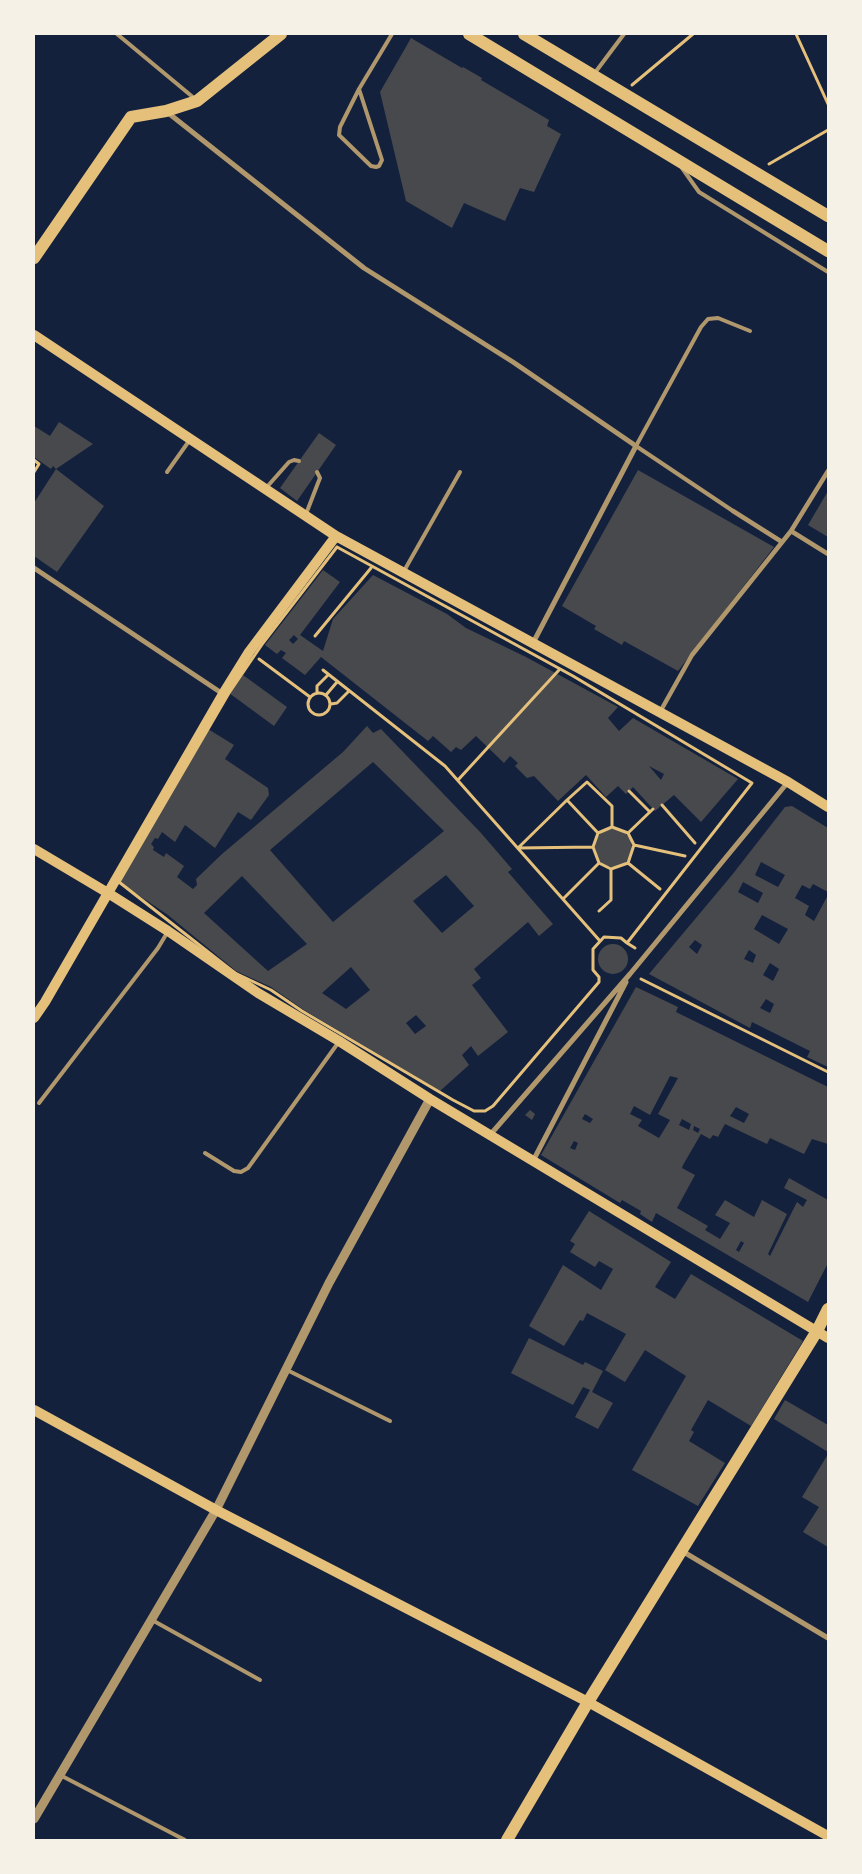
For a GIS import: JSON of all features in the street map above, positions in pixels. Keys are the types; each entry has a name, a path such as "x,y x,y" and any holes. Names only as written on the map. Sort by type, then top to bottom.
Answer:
{"main road":[{"path":"34,258 131,117 166,111 197,101 281,34"},
{"path":"469,34 828,251"},
{"path":"524,34 828,216"},
{"path":"34,335 336,536 788,782 828,807"},
{"path":"34,1018 249,652 336,536"},
{"path":"34,849 108,892 258,993 339,1041 490,1136 828,1338"},
{"path":"507,1840 588,1702 817,1331 828,1309"},
{"path":"34,1410 216,1510 588,1702 828,1836"}],"street":[{"path":"166,111 364,268 513,362 636,446 533,643"},
{"path":"659,713 692,655 782,542 828,471"},
{"path":"733,511 782,542"},
{"path":"790,531 828,554"},
{"path":"34,568 223,694"},
{"path":"490,1136 630,974 788,782"},
{"path":"533,1161 630,974"},
{"path":"34,1820 59,1774 216,1510 329,1282 430,1099"},
{"path":"681,1551 828,1638"}],"lane":[{"path":"117,34 197,101"},
{"path":"359,89 382,160 379,166 376,167 371,166 340,135 340,128 359,89 392,34"},
{"path":"593,75 624,34"},
{"path":"675,158 699,192 828,272"},
{"path":"733,511 636,446 701,327 708,319 718,318 750,331"},
{"path":"167,472 191,439"},
{"path":"265,489 289,462 299,461"},
{"path":"305,516 320,478 317,472"},
{"path":"402,572 460,472"},
{"path":"39,1103 158,948 168,931"},
{"path":"206,1153 234,1170 241,1172 248,1168 339,1041"},
{"path":"286,1370 390,1421"},
{"path":"152,1620 260,1680"},
{"path":"59,1774 185,1840"}],"path":[{"path":"622,93 693,34"},
{"path":"796,34 828,104"},
{"path":"755,172 828,130"},
{"path":"34,460 39,464 34,472"},
{"path":"627,942 752,783 560,669 337,547 255,656 225,700 119,882 235,972 271,990 453,1100 479,1112 493,1106 598,982 599,976 593,970 593,949 600,941 604,937 621,938 634,948"},
{"path":"315,636 377,559"},
{"path":"255,656 310,697"},
{"path":"458,780 560,669"},
{"path":"323,670 445,766 600,941"},
{"path":"317,693 318,686 328,674"},
{"path":"326,695 337,682"},
{"path":"331,704 338,703 349,691"},
{"path":"317,693 326,695 331,704 326,713 317,715 309,709 308,704 310,697 317,693"},
{"path":"518,848 587,782 612,806 612,827"},
{"path":"628,833 651,811 629,791"},
{"path":"568,800 598,833"},
{"path":"662,806 695,843"},
{"path":"612,827 628,833 634,845 628,862 612,868 599,863 593,847 598,833 612,827"},
{"path":"634,845 685,856"},
{"path":"518,848 593,847"},
{"path":"628,862 660,889"},
{"path":"563,899 599,863"},
{"path":"599,911 611,900 612,868"},
{"path":"641,979 828,1072"}],"building":[{"path":"411,38 482,78 481,80 549,120 547,126 561,134 534,192 520,188 505,221 464,203 452,228 406,201 380,92"},
{"path":"59,422 93,444 56,469 53,466 51,469 34,457 34,426 50,436"},
{"path":"319,433 336,445 297,501 280,488"},
{"path":"56,469 104,506 57,572 34,556 34,503"},
{"path":"638,470 774,547 678,671 624,641 622,645 594,629 596,626 562,606"},
{"path":"828,491 828,537 808,525"},
{"path":"323,570 340,582 300,635 323,651 333,619 373,575 447,614 466,628 526,657 618,707 608,718 619,731 633,718 738,779 701,822 674,795 655,811 633,787 626,794 618,786 606,797 586,775 558,801 534,776 527,778 515,766 518,763 510,756 504,763 476,736 461,750 456,747 451,752 433,736 428,741 321,657 305,675 282,658 286,653 281,650 277,654 265,645","holes":["294,635 298,639 293,644 289,640","649,766 664,774 661,780"]},
{"path":"243,675 287,707 274,726 229,693"},
{"path":"367,726 373,733 381,729 481,833 512,869 508,872 553,924 539,936 528,922 474,969 481,978 472,985 508,1032 478,1056 471,1046 462,1055 469,1065 440,1091 304,1010 271,987 236,971 168,915 119,882 208,729 234,745 225,759 268,788 269,795 251,820 238,812 215,848 185,825 175,842 162,832 158,839 155,838 151,844 154,847 153,850 164,857 166,853 184,866 177,877 193,889 197,885 196,879 222,854 343,752","holes":["373,762 444,831 333,922 270,850","446,875 474,906 442,933 413,901","242,876 307,944 268,971 204,913","351,967 370,990 346,1009 322,993","416,1015 426,1026 415,1034 406,1023"]},
{"path":"792,806 828,828 828,892 813,884 810,889 802,885 795,898 809,906 805,915 814,921 828,895 828,1067 807,1057 810,1051 752,1022 750,1028 649,974 732,875 785,807","holes":["761,862 785,875 778,887 755,875","743,882 763,893 758,903 738,892","762,915 788,929 779,944 754,929","695,940 702,945 697,954 689,947","749,950 756,955 753,963 744,959","770,963 779,969 773,981 763,975","766,999 774,1004 770,1013 760,1008"]},
{"path":"613,829 627,834 632,848 627,862 613,867 599,862 594,848 599,834"},
{"path":"613,944 624,948 628,959 624,970 613,974 602,970 598,959 602,948"},
{"path":"636,987 678,1007 676,1012 828,1087 828,1144 812,1139 804,1154 770,1138 767,1144 725,1124 718,1137 713,1135 710,1139 701,1134 682,1168 695,1175 677,1208 708,1226 705,1230 720,1239 730,1223 715,1215 725,1200 754,1217 762,1200 787,1214 768,1254 770,1256 797,1202 803,1207 807,1200 784,1188 789,1178 828,1200 828,1263 808,1302 656,1213 652,1222 640,1214 641,1211 622,1200 620,1203 541,1155","holes":["670,1076 678,1078 658,1114 670,1120 659,1138 638,1126 642,1120 630,1114 634,1106 650,1115","736,1107 749,1114 744,1123 730,1116","585,1114 593,1119 590,1123 582,1119","682,1119 691,1124 689,1130 679,1125","694,1126 700,1129 698,1133 693,1130","574,1141 578,1143 575,1150 570,1148","741,1241 744,1243 739,1252 736,1250"]},
{"path":"530,1110 535,1114 532,1120 525,1115"},
{"path":"589,1211 671,1262 655,1287 675,1299 691,1274 803,1341 751,1426 708,1400 691,1430 694,1432 689,1441 725,1463 698,1506 632,1470 686,1376 645,1350 625,1382 605,1370 626,1334 587,1313 583,1321 580,1320 564,1346 529,1326 563,1265 601,1290 613,1269 599,1261 595,1267 570,1252 575,1244 570,1241"},
{"path":"529,1338 583,1365 585,1362 603,1371 592,1392 613,1403 598,1429 575,1417 590,1390 583,1387 573,1405 511,1373"},
{"path":"785,1400 828,1425 828,1452 774,1419"},
{"path":"828,1454 828,1547 803,1532 819,1507 802,1497"}]}
